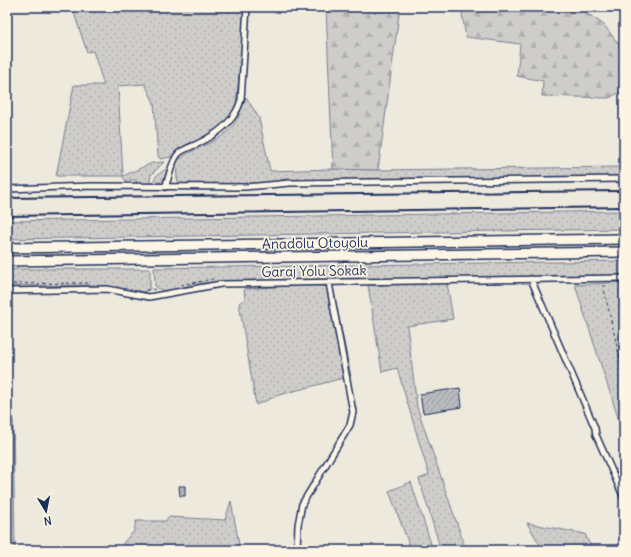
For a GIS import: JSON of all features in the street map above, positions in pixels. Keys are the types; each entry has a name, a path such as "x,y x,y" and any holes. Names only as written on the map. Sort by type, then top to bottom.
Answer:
{"highway":[{"name":"Anadolu Otoyolu","path":"7,248 624,239"},
{"name":"Anadolu Otoyolu","path":"7,262 624,252"}],"street":[{"path":"165,187 171,175 173,161 180,152 209,138 227,124 237,113 241,100 247,7"},
{"path":"7,188 90,186 245,187 290,183 624,180"},
{"name":"Garaj Yolu Sokak","path":"7,291 107,289 148,297 221,284 624,278"},
{"path":"531,279 624,498"},
{"path":"297,550 298,525 302,504 352,420 353,412 329,283"}],"path":[{"path":"602,278 624,377"},
{"path":"148,290 160,289"}],"green space":[{"path":"72,7 245,7 244,31 235,112 215,130 175,152 171,157 160,159 158,156 154,103 145,84 118,86 123,176 152,163 164,162 151,175 149,185 134,183 137,181 135,180 125,180 122,176 56,176 74,85 104,85 93,51 87,52"},
{"path":"326,7 400,7 378,170 333,169"},
{"path":"464,7 578,7 604,25 624,51 624,90 609,98 542,96 543,81 517,76 520,44 466,37 462,14"},
{"path":"246,97 259,118 270,171 333,169 378,170 624,167 624,177 318,180 300,182 289,178 266,184 234,186 186,186 179,184 176,162 188,153 216,139 229,130 237,119"},
{"path":"169,167 169,174 157,185 152,184 156,176"},
{"path":"624,211 624,229 7,239 7,221"},
{"path":"624,261 624,277 196,283 169,291 164,291 155,286 154,268"},
{"path":"7,269 150,269 150,289 143,292 94,285 7,286"},
{"path":"624,282 624,436 575,285"},
{"path":"447,283 453,319 407,326 417,407 466,550 441,550 419,479 429,475 397,368 382,372 368,285"},
{"path":"305,285 325,286 333,289 351,376 279,395 256,405 239,303 245,299 244,289"},
{"path":"7,418 13,420 15,550 7,550"},
{"path":"411,482 433,550 411,550 389,491"},
{"path":"231,501 240,550 124,550 123,543 134,531 136,521 166,521 168,517 225,520"},
{"path":"527,523 585,534 592,550 543,550"}],"building":[{"path":"460,388 462,407 423,413 420,394"},
{"path":"179,486 185,486 185,496 180,496"}],"railway":[{"path":"7,198 624,191"},
{"path":"7,216 624,207"}]}
